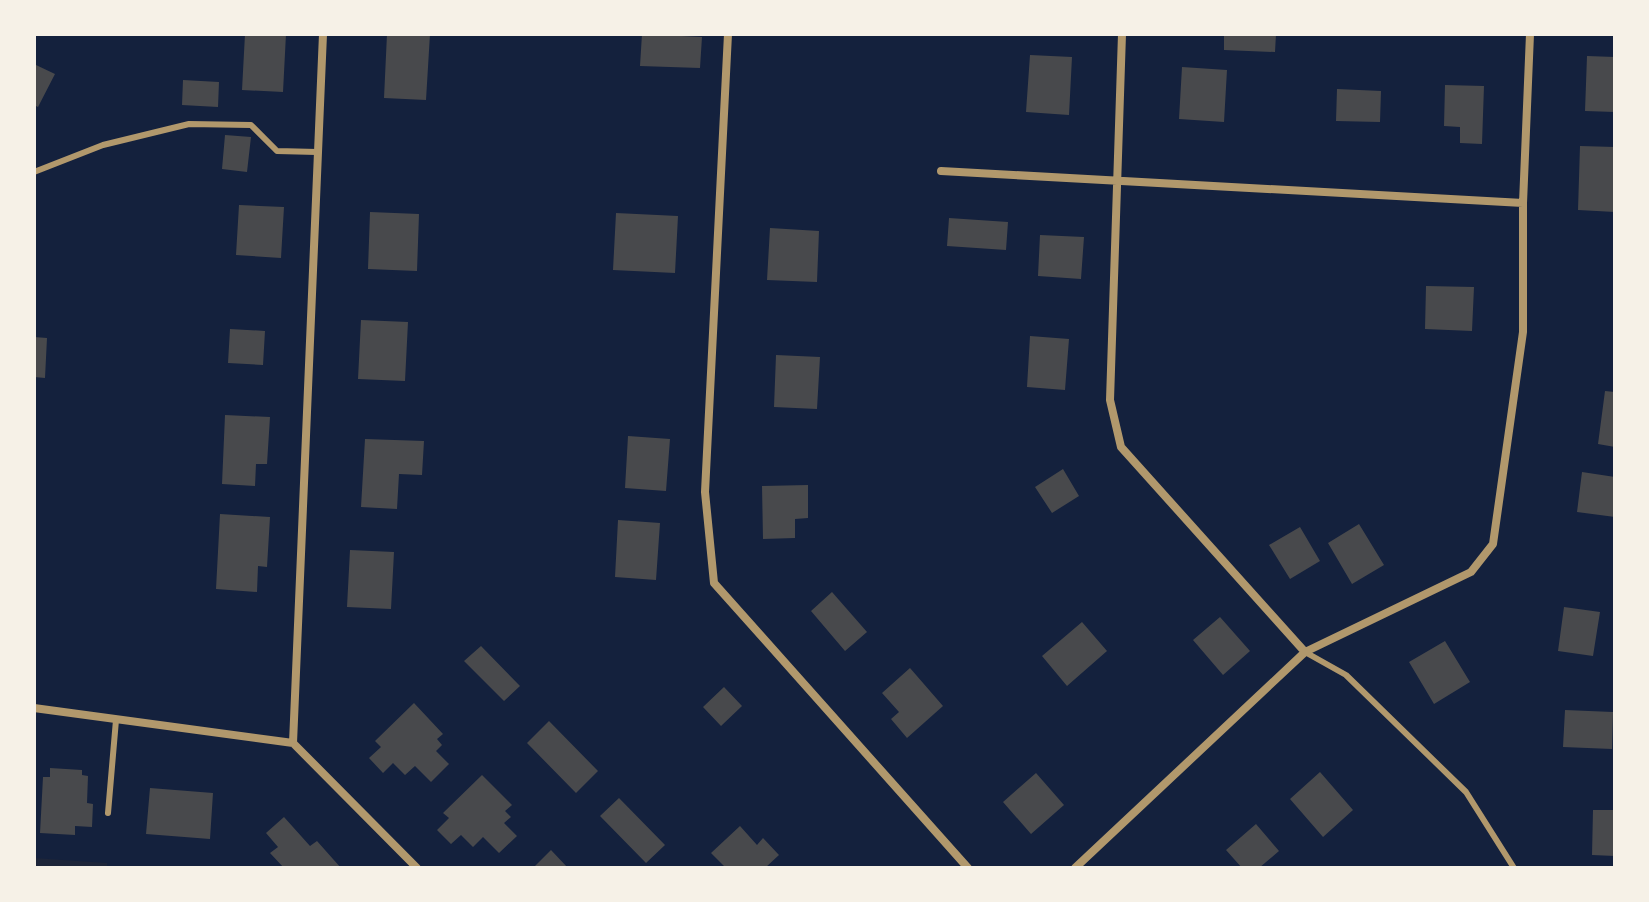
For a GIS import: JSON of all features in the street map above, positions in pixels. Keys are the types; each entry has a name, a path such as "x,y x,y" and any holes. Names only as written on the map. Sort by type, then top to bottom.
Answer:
{"street":[{"path":"293,743 323,34"},
{"path":"728,34 705,492 714,583 968,868"},
{"path":"1122,34 1110,400 1121,447 1305,652"},
{"path":"1075,868 1305,652 1471,572 1493,544 1523,332 1523,203 1530,34"},
{"path":"941,171 1118,178 1523,203"},
{"path":"34,708 293,743 417,868"}],"lane":[{"path":"34,172 103,145 189,124 251,125 277,151 317,152"},
{"path":"1305,652 1346,675 1466,792 1514,868"},
{"path":"108,813 116,720"}],"shaded area":[{"path":"34,858 107,863 107,868 34,868"}],"building":[{"path":"245,34 286,34 283,92 242,90"},
{"path":"387,34 430,34 426,100 384,98"},
{"path":"642,34 702,37 700,68 640,66"},
{"path":"1224,34 1276,34 1275,52 1224,50"},
{"path":"1030,55 1072,57 1069,115 1026,112"},
{"path":"1587,56 1615,57 1615,112 1585,111"},
{"path":"36,65 55,74 38,107 34,105"},
{"path":"1182,67 1227,70 1224,122 1179,119"},
{"path":"183,80 219,82 218,107 182,105"},
{"path":"1445,85 1484,86 1482,144 1460,143 1460,127 1444,126"},
{"path":"1337,89 1381,91 1380,122 1336,121"},
{"path":"225,135 251,137 247,172 222,169"},
{"path":"1580,146 1615,147 1615,212 1578,210"},
{"path":"239,205 284,207 281,258 236,255"},
{"path":"370,212 419,214 417,271 368,269"},
{"path":"616,213 678,216 675,273 613,270"},
{"path":"949,218 1008,222 1006,250 947,246"},
{"path":"770,228 819,231 817,282 767,280"},
{"path":"1040,235 1084,237 1081,279 1038,276"},
{"path":"1426,286 1474,287 1472,331 1425,329"},
{"path":"361,320 408,322 405,381 358,379"},
{"path":"230,329 265,331 263,365 228,363"},
{"path":"1030,336 1069,339 1065,390 1027,387"},
{"path":"34,337 47,338 45,378 34,377"},
{"path":"776,355 820,357 817,409 774,407"},
{"path":"1605,391 1615,392 1615,447 1598,444"},
{"path":"225,415 270,417 267,464 256,464 255,486 222,484"},
{"path":"628,436 670,439 666,491 625,488"},
{"path":"365,439 424,441 422,475 399,474 397,509 361,507"},
{"path":"1063,469 1079,496 1052,513 1035,487"},
{"path":"1582,472 1615,477 1615,517 1577,512"},
{"path":"808,485 808,518 795,519 795,538 763,539 762,486"},
{"path":"220,514 270,517 267,567 258,566 257,592 216,589"},
{"path":"618,520 660,523 656,580 615,577"},
{"path":"1359,524 1384,565 1352,584 1328,543"},
{"path":"1300,527 1320,561 1290,579 1269,545"},
{"path":"350,550 394,552 391,609 347,607"},
{"path":"832,592 867,632 845,651 811,611"},
{"path":"1564,607 1600,612 1593,656 1558,651"},
{"path":"1220,617 1250,651 1223,675 1193,640"},
{"path":"1082,622 1107,651 1067,686 1042,656"},
{"path":"1445,641 1470,682 1434,704 1409,662"},
{"path":"481,646 520,686 504,701 464,661"},
{"path":"910,668 943,706 907,738 891,719 899,712 882,693"},
{"path":"724,687 742,706 721,726 703,707"},
{"path":"414,703 443,734 437,739 442,745 436,751 449,764 431,782 415,766 405,775 393,763 383,773 369,758 381,747 375,741"},
{"path":"1565,710 1613,712 1612,749 1563,747"},
{"path":"549,721 598,771 576,793 527,743"},
{"path":"50,768 82,770 82,775 88,776 87,803 93,804 92,827 75,826 75,835 40,833 43,777 50,777"},
{"path":"1320,772 1353,810 1323,837 1290,799"},
{"path":"1036,773 1064,805 1031,834 1003,802"},
{"path":"482,775 512,805 505,811 511,817 504,823 517,836 499,853 483,837 473,847 461,835 451,844 437,830 449,818 443,813"},
{"path":"150,788 213,793 210,839 146,834"},
{"path":"619,798 665,845 646,863 600,816"},
{"path":"1593,810 1615,810 1615,856 1592,855"},
{"path":"284,817 310,846 317,841 341,868 284,868 270,853 278,847 266,833"},
{"path":"1256,824 1279,851 1259,868 1242,868 1226,850"},
{"path":"740,826 757,845 763,838 779,855 765,868 726,868 711,853"},
{"path":"551,850 568,868 533,868"}]}
